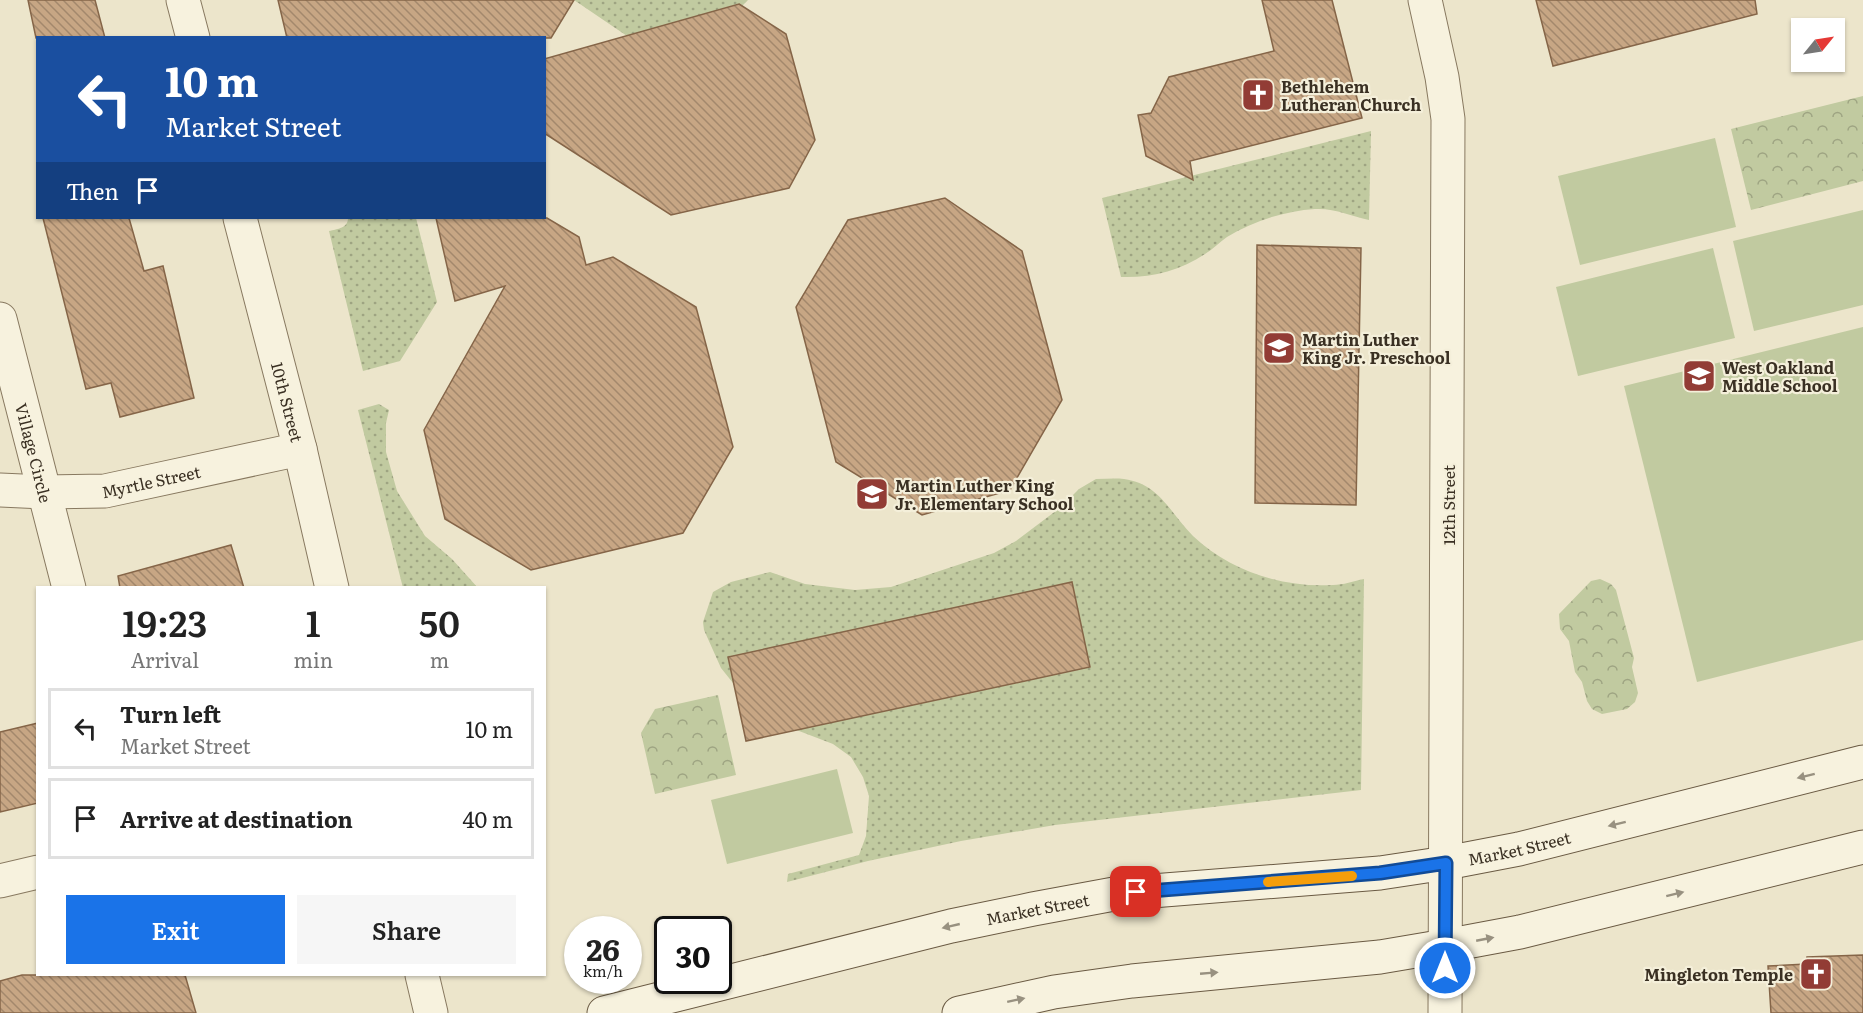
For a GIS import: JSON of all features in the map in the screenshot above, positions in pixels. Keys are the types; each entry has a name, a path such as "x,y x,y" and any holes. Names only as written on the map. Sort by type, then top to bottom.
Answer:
{"main road":[{"path":"183,0 192,36"},
{"name":"12th Street","path":"1425,0 1442,77 1448,119 1445,1013"},
{"name":"10th Street","path":"240,219 300,449 332,586"},
{"name":"Village Circle","path":"0,319 68,586"},
{"name":"Myrtle Street","path":"0,490 105,491 300,449"},
{"name":"Market Street","path":"604,1013 951,926 1044,906 1114,894 1380,873 1446,863 1519,849 1863,762"},
{"path":"959,1013 1054,992 1121,982 1380,957 1445,946 1520,932 1863,847"},
{"path":"0,881 36,872"},
{"path":"422,976 431,1013"}],"green space":[{"path":"574,0 748,0 742,6 738,4 627,36"},
{"path":"1863,96 1863,181 1751,210 1731,129"},
{"path":"1371,131 1369,220 1322,209 1281,215 1237,231 1186,265 1154,275 1121,277 1102,198"},
{"path":"1715,138 1736,227 1580,265 1558,176"},
{"path":"1863,210 1863,305 1754,331 1733,241"},
{"path":"348,219 416,219 437,302 400,361 363,371 329,231 339,229"},
{"path":"1713,248 1735,338 1578,376 1556,287"},
{"path":"1863,327 1863,640 1697,682 1624,386"},
{"path":"379,404 389,410 386,423 386,452 397,491 425,536 452,559 476,586 402,586 358,410"},
{"path":"1096,479 1124,479 1147,487 1156,493 1193,536 1208,548 1223,559 1258,575 1295,584 1314,585 1337,585 1364,579 1361,790 1055,825 961,841 868,861 787,882 788,874 859,855 866,836 869,796 863,777 851,757 833,744 786,726 737,688 721,668 704,630 703,622 713,592 731,582 770,572 805,584 855,590 891,587 994,553 1016,541 1061,507 1079,489"},
{"path":"1600,579 1611,584 1616,590 1634,658 1632,667 1638,693 1635,702 1627,709 1602,714 1592,709 1587,701 1582,682 1575,672 1569,641 1560,629 1559,614 1591,581"},
{"path":"718,695 736,775 655,794 641,733 655,709"},
{"path":"837,769 853,833 727,864 711,800"}],"building":[{"path":"28,0 95,0 104,36 36,36 36,38"},
{"path":"278,0 574,0 551,38 546,38 546,36 287,36"},
{"name":"Bethlehem Lutheran Church","path":"1262,0 1332,0 1362,118 1190,161 1193,180 1146,156 1138,115 1151,113 1169,77 1274,51"},
{"path":"1536,0 1755,0 1757,14 1553,66"},
{"path":"739,4 786,34 815,140 789,188 671,215 546,134 546,58"},
{"path":"945,198 1022,251 1062,400 1010,490 922,515 836,462 796,307 848,220"},
{"path":"547,218 579,237 586,265 613,257 696,307 733,447 683,533 531,570 445,519 424,430 505,286 455,301 436,219"},
{"path":"43,219 129,219 144,271 163,266 194,398 120,417 111,383 86,389"},
{"path":"1257,245 1361,248 1356,505 1255,503"},
{"path":"231,545 243,586 120,586 118,576"},
{"path":"1072,582 1090,667 746,741 728,657"},
{"path":"36,723 36,803 0,812 0,732"},
{"name":"Mingleton Temple","path":"1863,955 1863,1013 1771,1013 1768,966 1807,964 1807,957"},
{"path":"22,975 185,976 196,1013 0,1013 0,981"}],"slow traffic":[{"path":"1268,882 1352,876"}],"place":[{"name":"Bethlehem Lutheran Church","path":"1258,95"},
{"name":"Martin Luther King Jr. Preschool","path":"1279,348"},
{"name":"West Oakland Middle School","path":"1699,376"},
{"name":"Martin Luther King Jr. Elementary School","path":"872,494"},
{"name":"Mingleton Temple","path":"1816,974"}],"route":[{"path":"1136,892 1380,873 1446,863 1445,968"}]}
